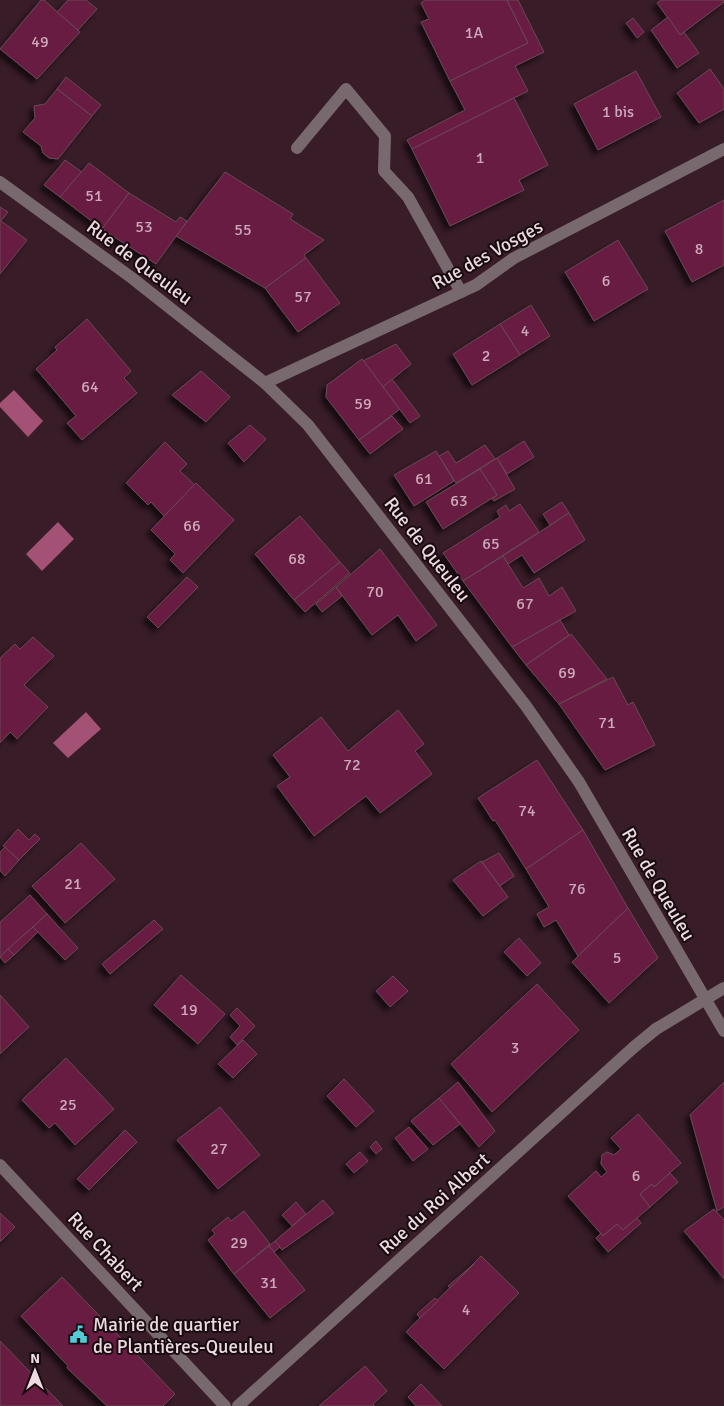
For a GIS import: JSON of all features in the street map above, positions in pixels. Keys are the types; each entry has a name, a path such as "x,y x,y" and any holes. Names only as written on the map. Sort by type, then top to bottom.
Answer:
{"street":[{"path":"297,148 346,90 385,136 384,170 408,196 461,292"},
{"name":"Rue des Vosges","path":"265,383 476,285 514,258 724,149"},
{"name":"Rue de Queuleu","path":"0,182 132,278 265,383 308,425 526,706 579,782 724,1031"},
{"name":"Rue du Roi Albert","path":"238,1406 627,1054 656,1030 724,988"},
{"name":"Rue Chabert","path":"0,1165 225,1406"}],"shaded area":[{"path":"14,390 43,421 28,437 0,407 0,403"},
{"path":"58,522 74,539 42,571 26,554"},
{"path":"86,712 101,729 68,758 53,743"}],"building":[{"path":"41,0 44,0 80,32 37,79 0,49"},
{"path":"68,0 86,0 97,9 78,30 57,12"},
{"path":"425,0 507,0 528,43 450,81 421,22 429,19 421,3"},
{"path":"507,0 518,0 544,52 515,66 528,91 412,149 407,140 465,110 450,81 528,43"},
{"path":"661,0 724,0 724,2 680,35 657,3"},
{"path":"668,17 680,35 684,32 699,53 677,68 651,30"},
{"path":"633,18 644,32 637,38 626,23"},
{"path":"710,69 724,89 724,109 699,123 677,93"},
{"path":"636,71 661,117 598,150 574,104"},
{"path":"66,77 101,105 92,116 57,89"},
{"path":"57,89 92,116 58,159 49,158 43,153 41,146 23,132 35,118 34,106 45,104"},
{"path":"514,98 548,165 519,180 524,190 450,226 412,149"},
{"path":"65,160 82,172 60,197 44,185"},
{"path":"89,163 129,193 102,229 60,197"},
{"path":"225,172 293,214 290,219 324,240 304,255 306,258 265,288 176,236"},
{"path":"129,193 176,222 180,217 187,221 156,264 102,229"},
{"path":"724,200 724,265 692,282 665,231"},
{"path":"0,207 8,212 1,221 27,240 0,274"},
{"path":"618,240 648,289 594,321 565,272"},
{"path":"306,258 340,303 298,332 265,288"},
{"path":"531,305 550,336 520,355 500,324"},
{"path":"87,319 131,371 124,378 137,393 82,440 67,423 76,416 36,369 57,350 55,347"},
{"path":"500,324 520,355 472,385 453,354"},
{"path":"396,344 411,364 383,387 363,361"},
{"path":"362,359 400,409 359,440 326,397 327,385"},
{"path":"201,371 230,397 206,422 172,395"},
{"path":"392,379 420,416 410,423 383,387"},
{"path":"392,416 403,429 370,454 359,440"},
{"path":"250,425 266,439 244,462 228,443"},
{"path":"524,441 534,457 507,474 497,458"},
{"path":"165,442 187,464 180,471 195,485 164,516 151,502 148,505 126,483"},
{"path":"485,445 495,459 456,483 439,456 448,451 456,463"},
{"path":"436,451 454,481 414,506 394,475"},
{"path":"497,458 515,489 494,501 492,499 497,495 480,469"},
{"path":"480,469 497,495 443,529 426,502"},
{"path":"196,483 234,520 183,573 170,560 175,554 151,530"},
{"path":"562,502 569,513 550,525 543,514"},
{"path":"520,504 539,532 463,581 443,553 500,517 497,511 506,505 509,511"},
{"path":"569,513 585,540 534,573 522,555 508,564 503,556"},
{"path":"300,516 340,562 294,600 255,554"},
{"path":"380,549 437,625 416,641 398,615 372,635 336,587"},
{"path":"503,556 523,588 539,578 549,596 562,587 576,611 512,647 463,581"},
{"path":"340,562 350,573 305,612 294,600"},
{"path":"187,577 198,587 158,628 147,617"},
{"path":"336,587 342,596 322,612 316,604"},
{"path":"560,620 569,635 526,665 512,647"},
{"path":"571,634 607,679 559,704 526,665"},
{"path":"33,637 54,656 24,685 48,707 17,739 10,732 0,743 0,658 15,644 20,649"},
{"path":"613,677 628,705 633,702 655,745 605,770 559,704"},
{"path":"398,710 424,744 415,751 432,774 380,813 366,796 314,836 277,786 290,777 273,755 321,717 348,751"},
{"path":"537,760 583,830 526,869 495,820 493,821 478,798"},
{"path":"18,829 29,840 35,834 40,839 19,860 3,846"},
{"path":"583,830 628,908 578,956 556,920 544,927 537,914 549,907 526,869"},
{"path":"81,843 115,879 65,923 32,886"},
{"path":"5,847 19,860 5,876 0,871 0,852"},
{"path":"499,853 514,876 500,886 482,862"},
{"path":"481,861 508,897 483,916 453,880"},
{"path":"30,895 47,914 0,957 0,922"},
{"path":"628,908 658,958 609,1003 572,962"},
{"path":"47,914 78,948 65,960 33,927"},
{"path":"154,920 163,929 110,974 102,964"},
{"path":"33,927 38,932 14,955 8,949"},
{"path":"519,938 541,963 527,976 504,952"},
{"path":"8,949 14,955 5,963 0,957"},
{"path":"181,975 225,1014 198,1044 154,1005"},
{"path":"393,976 408,991 390,1007 376,991"},
{"path":"537,984 579,1030 492,1112 451,1064"},
{"path":"0,995 29,1027 0,1054"},
{"path":"237,1008 255,1026 237,1045 230,1037 240,1026 230,1015"},
{"path":"243,1040 257,1054 233,1078 218,1064"},
{"path":"66,1058 114,1109 75,1145 55,1123 49,1128 22,1100"},
{"path":"344,1079 374,1111 356,1127 327,1096"},
{"path":"458,1082 495,1131 479,1147 439,1098"},
{"path":"724,1082 724,1207 717,1211 690,1115"},
{"path":"439,1098 460,1124 433,1145 411,1121"},
{"path":"220,1107 260,1155 218,1189 177,1140"},
{"path":"638,1114 681,1163 654,1187 652,1184 640,1194 650,1207 623,1230 617,1224 603,1236 568,1196 596,1171 601,1177 607,1172 601,1164 602,1155 607,1152 614,1155 621,1149 611,1138"},
{"path":"409,1127 428,1149 413,1161 395,1138"},
{"path":"125,1130 137,1142 89,1190 77,1179"},
{"path":"376,1141 382,1149 376,1154 370,1147"},
{"path":"360,1152 368,1161 354,1173 346,1164"},
{"path":"670,1173 678,1182 650,1207 640,1194 652,1184 654,1187"},
{"path":"323,1200 334,1213 282,1250 275,1241"},
{"path":"296,1202 306,1214 292,1226 282,1215"},
{"path":"714,1209 724,1220 724,1279 684,1231"},
{"path":"244,1211 270,1244 234,1274 208,1240 215,1234 212,1230 228,1217 231,1221"},
{"path":"0,1213 15,1227 0,1242"},
{"path":"637,1218 641,1223 608,1252 596,1238 601,1233 603,1236 617,1224 623,1230"},
{"path":"275,1241 280,1247 274,1252 269,1246"},
{"path":"269,1246 305,1290 270,1318 234,1274"},
{"path":"481,1256 519,1293 444,1369 406,1332"},
{"path":"474,1264 450,1288 448,1286"},
{"name":"Mairie de quartier de Plantières-Queuleu","path":"62,1277 175,1394 163,1406 107,1406 67,1368 68,1366 21,1316"},
{"path":"435,1298 438,1301 420,1318 417,1314"},
{"path":"0,1341 63,1406 0,1406"},
{"path":"365,1366 387,1391 373,1404 375,1406 319,1406"},
{"path":"421,1384 442,1406 416,1406 408,1397"}],"place":[{"name":"Mairie de quartier de Plantières-Queuleu","path":"79,1335"}]}
